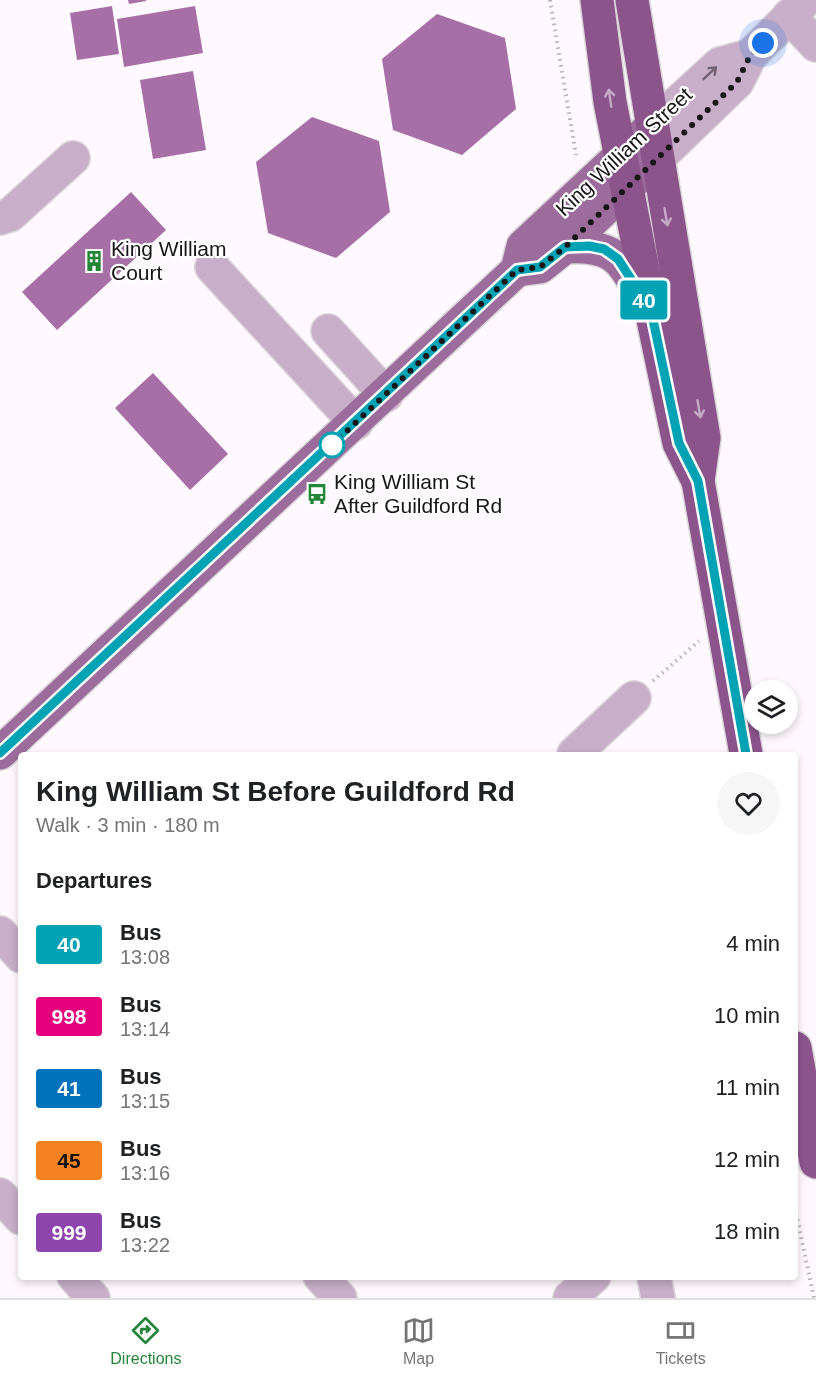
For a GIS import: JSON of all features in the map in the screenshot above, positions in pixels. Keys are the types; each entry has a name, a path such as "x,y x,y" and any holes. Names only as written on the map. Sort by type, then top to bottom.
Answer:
{"highway":[{"path":"597,0 610,102 626,189 679,443 698,481 746,752"},
{"path":"632,0 651,127 704,438 698,481"},
{"path":"798,1081 800,1103 816,1162"}],"main road":[{"name":"King William Street","path":"0,753 386,395 517,270 523,246 651,127"},
{"name":"King William Street","path":"517,270 540,267 565,247 657,159"},
{"path":"565,247 589,246 610,251 618,259 651,310"}],"street":[{"name":"King William Street","path":"657,159 737,82 750,56 797,8"},
{"path":"797,8 816,45"},
{"name":"King William Street","path":"651,127 720,64 750,56"},
{"path":"0,218 10,215 74,158"},
{"path":"213,267 356,423"},
{"path":"328,331 386,395"},
{"path":"575,752 634,698"},
{"path":"0,933 18,953"},
{"path":"0,1195 18,1215"},
{"path":"77,1280 93,1298"},
{"path":"324,1280 340,1298"},
{"path":"570,1298 590,1280"},
{"path":"655,1280 658,1298"}],"path":[{"path":"550,0 576,156"},
{"path":"634,698 700,639"},
{"path":"798,1222 814,1298"}],"building":[{"path":"128,0 146,0 146,1 129,4"},
{"path":"112,6 119,54 77,60 70,13"},
{"path":"195,6 203,53 124,67 117,19"},
{"path":"437,14 505,38 516,109 462,155 393,130 382,59"},
{"path":"193,71 206,150 153,159 140,80"},
{"path":"312,117 379,141 390,212 336,258 268,233 256,162"},
{"name":"King William Court","path":"131,192 166,230 57,330 22,292"},
{"path":"153,373 228,454 190,490 115,408"}],"bus line":[{"name":"40","path":"0,753 356,423 517,270 540,267 565,247 589,246 610,251 618,259 651,310 679,443 698,481 746,752"}],"place":[{"name":"King William Court","path":"94,261"},
{"name":"King William St After Guildford Rd","path":"317,494"}],"route":[{"path":"332,445 517,270 540,267 565,247 737,82 750,56 763,43"}]}
